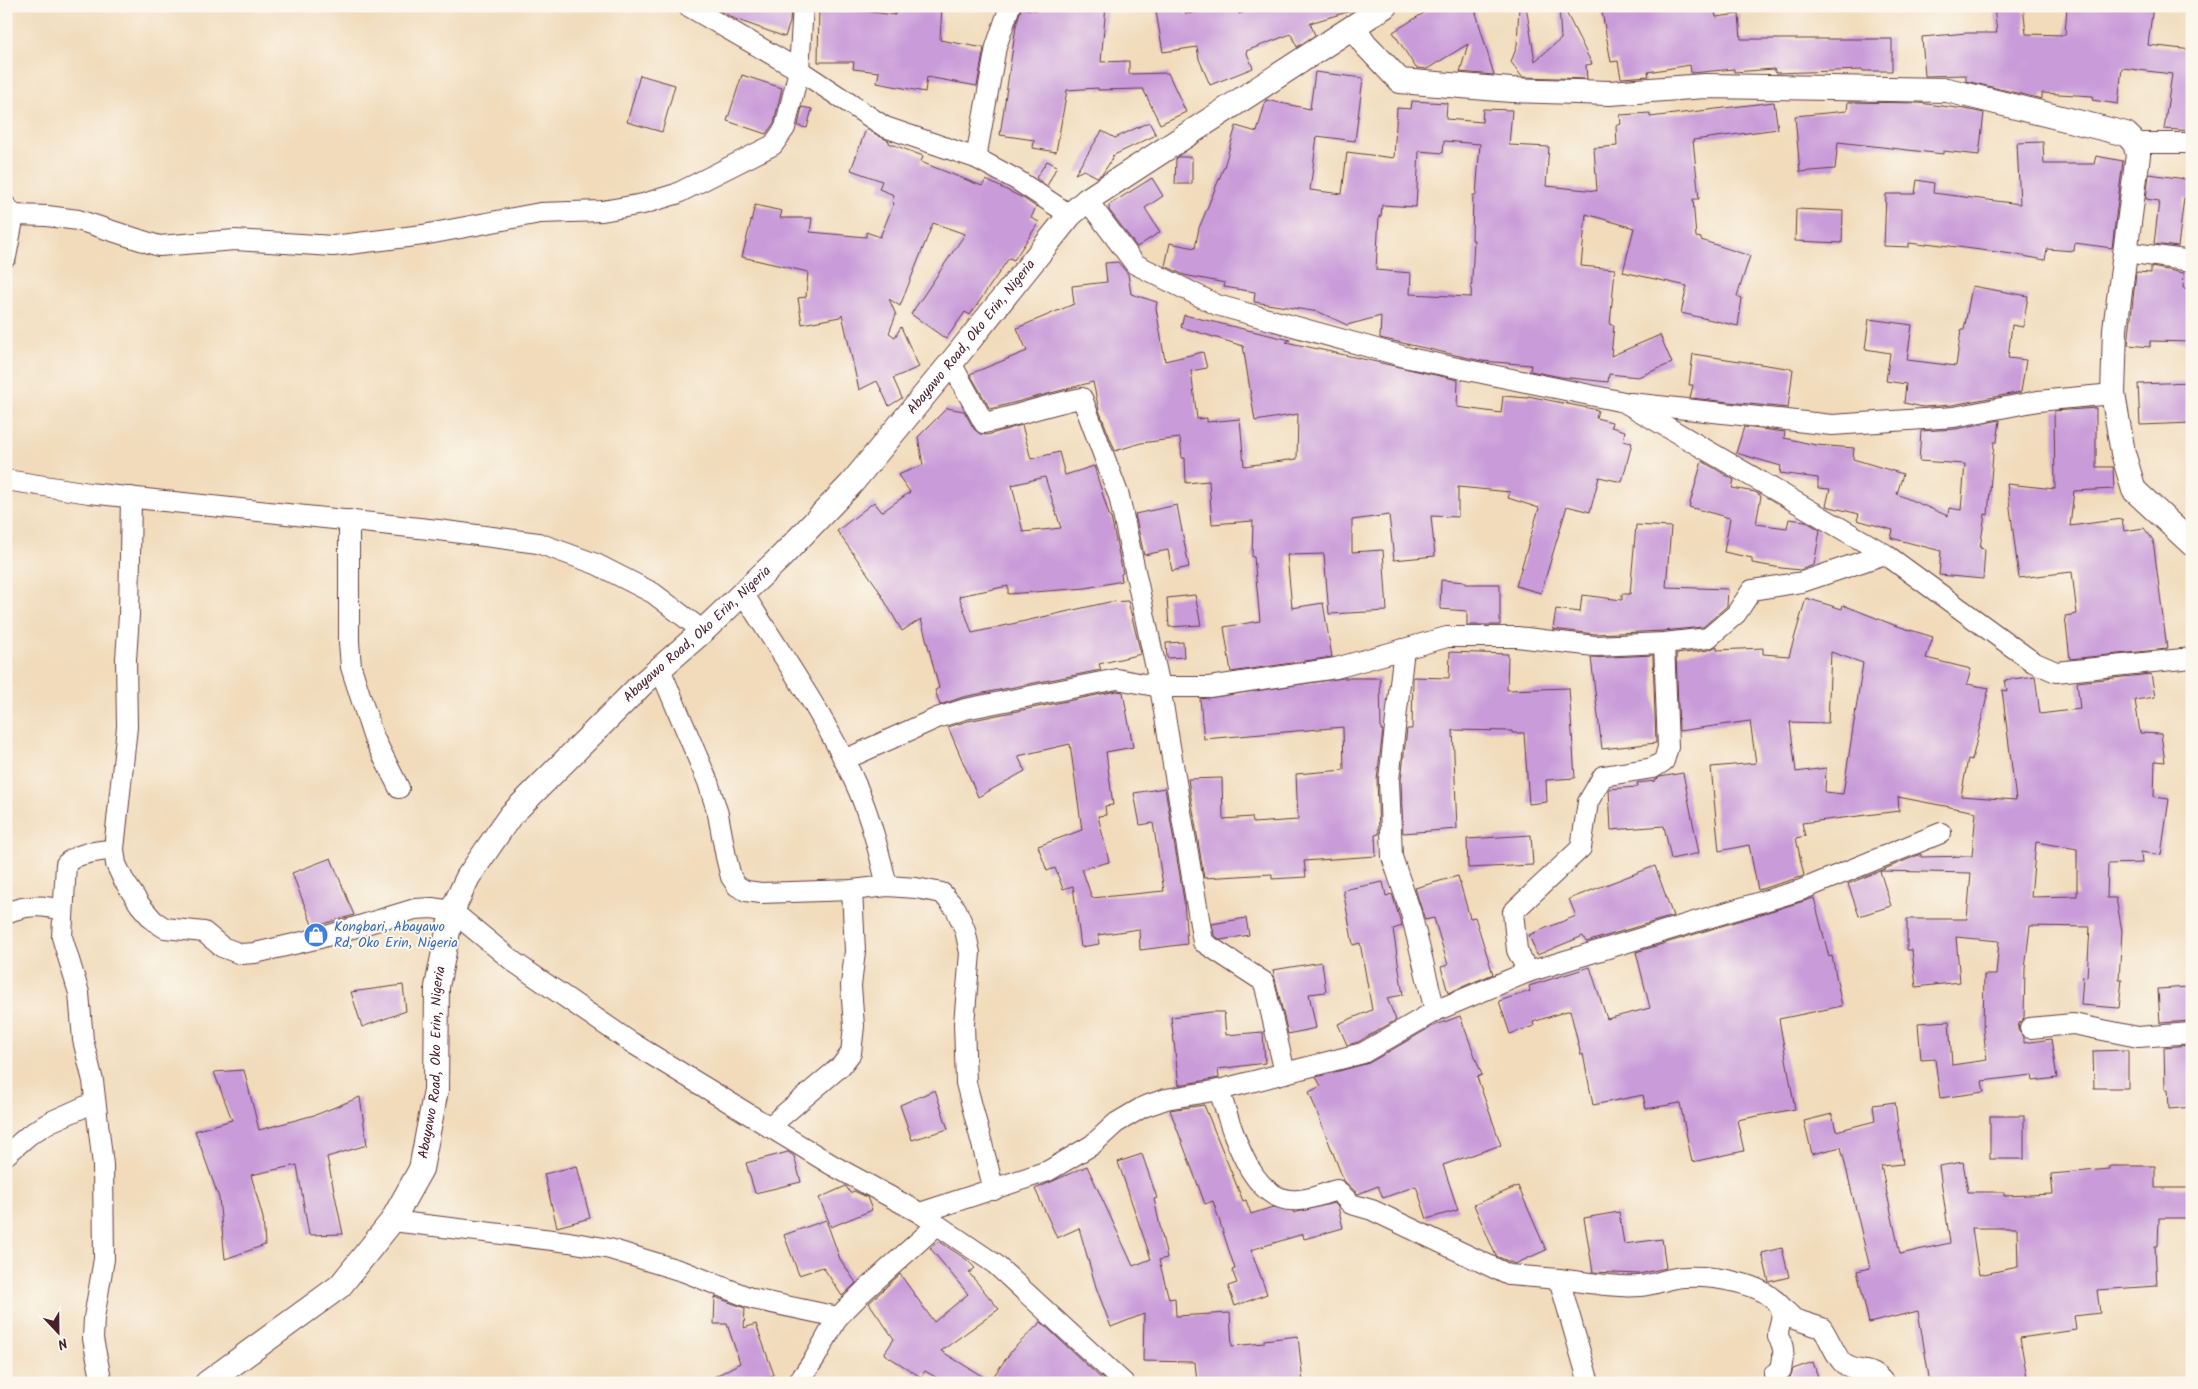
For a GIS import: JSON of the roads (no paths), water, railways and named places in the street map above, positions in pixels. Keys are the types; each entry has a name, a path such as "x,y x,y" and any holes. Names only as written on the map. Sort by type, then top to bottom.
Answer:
{"street":[{"path":"688,6 799,70 885,128 976,158 1017,180 1070,215"},
{"path":"6,257 10,211 78,220 159,246 235,240 333,246 423,235 540,214 602,211 643,204 676,194 773,145 785,128 799,70 803,6"},
{"path":"976,158 996,48 1010,6"},
{"name":"Abayawo Road, Oko Erin, Nigeria","path":"207,1383 340,1286 392,1221 420,1169 436,1090 437,987 452,912 468,877 510,816 566,759 660,669 703,631 851,484 1070,215 1087,200 1354,28 1385,6"},
{"path":"1354,28 1365,44 1400,81 1511,90 1610,93 1705,86 1947,90 2126,134 2135,143 2138,155 2114,329 2113,394 2124,453 2134,490 2192,544"},
{"path":"2135,143 2192,143"},
{"path":"1087,200 1135,264 1217,305 1409,358 1624,402 1832,425 1954,417 2038,401 2113,394"},
{"path":"2126,252 2192,261"},
{"path":"951,363 984,423 1010,418 1052,403 1082,398 1119,496 1160,687 1203,942 1264,982 1285,1073"},
{"path":"1624,402 1885,554 2033,662 2056,672 2192,658"},
{"path":"6,480 130,497 349,520 538,543 596,564 653,593 703,631"},
{"path":"130,497 130,615 126,659 128,727 114,849 116,864 123,879 154,921 165,928 204,932 222,947 241,954 264,952 320,938 416,909 432,908 452,912 514,962 629,1041 769,1127 920,1213 995,1264 1124,1383"},
{"path":"349,520 348,642 350,667 373,736 399,788"},
{"path":"844,760 937,718 964,710 1117,679 1160,687 1209,687 1336,668 1447,638 1517,637 1595,646 1664,643 1708,638 1736,614 1752,590 1802,582 1885,554"},
{"path":"742,593 835,741 858,788 875,834 888,886"},
{"path":"1528,972 1517,950 1513,912 1581,848 1588,802 1603,776 1653,768 1664,761 1668,747 1664,643"},
{"path":"1404,649 1388,780 1392,857 1411,913 1435,1011"},
{"path":"660,669 708,782 718,814 731,877 737,886 746,891 761,894 852,890 888,886 916,888 942,893 956,909 965,930 970,953 964,1024 966,1083 994,1190"},
{"path":"920,1213 1048,1171 1092,1144 1116,1123 1143,1107 1166,1099 1219,1090 1363,1053 1435,1011 1528,972 1801,890 1941,833"},
{"path":"102,1383 93,1339 94,1318 104,1259 103,1166 93,1081 83,1040 79,993 62,938 62,911 66,864 71,859 82,855 114,849"},
{"path":"769,1127 841,1066 851,1053 854,1026 851,986 855,951 852,890"},
{"path":"6,913 32,906 48,906 62,911"},
{"path":"2030,1028 2073,1024 2138,1037 2192,1033"},
{"path":"1219,1090 1244,1160 1257,1181 1283,1199 1299,1200 1337,1190 1351,1204 1372,1210 1509,1275 1640,1286 1684,1277 1729,1281 1751,1286 1773,1298 1794,1319 1822,1328 1842,1363 1854,1370 1868,1370 1879,1375 1884,1383"},
{"path":"6,1155 29,1135 43,1126 95,1102"},
{"path":"392,1221 569,1242 610,1249 694,1275 753,1299 838,1318"},
{"path":"798,1383 838,1318 866,1289 937,1225"},
{"path":"1559,1279 1589,1383"},
{"path":"1773,1298 1781,1310 1782,1318 1778,1338 1783,1344 1784,1354 1781,1370 1774,1374 1776,1383"}],"place":[{"name":"Kongbari, Abayawo Rd, Oko Erin, Nigeria","path":"316,935"}]}
